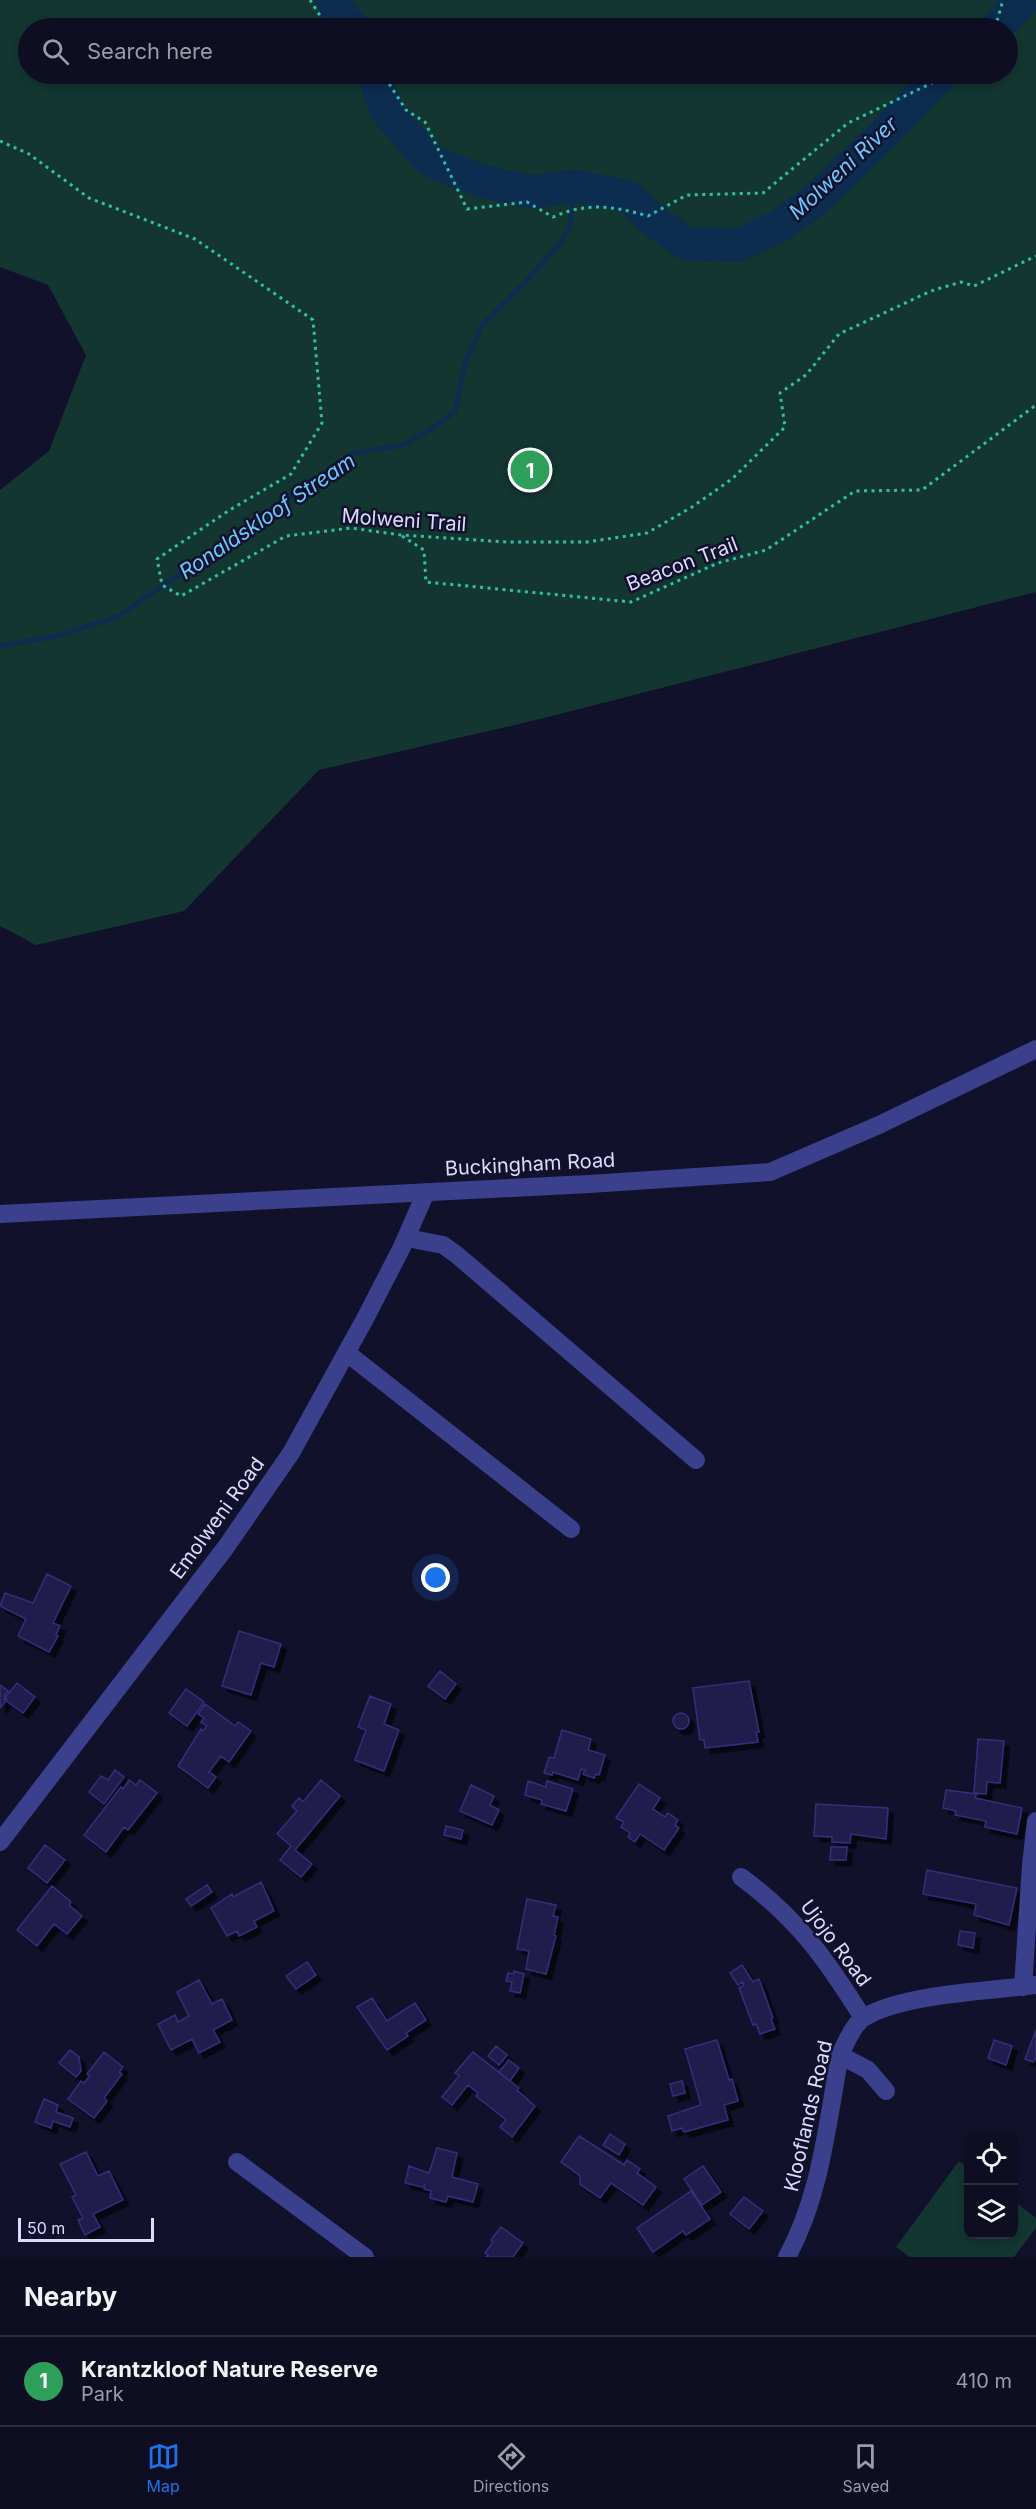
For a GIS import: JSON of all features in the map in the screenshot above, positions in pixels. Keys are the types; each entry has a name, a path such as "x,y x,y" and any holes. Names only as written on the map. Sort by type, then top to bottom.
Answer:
{"street":[{"name":"Buckingham Road","path":"0,1214 770,1172 879,1125 1036,1049"},
{"name":"Emolweni Road","path":"0,1842 226,1547 291,1454 347,1353 406,1238 426,1191"},
{"path":"406,1238 442,1245 457,1255 696,1460"},
{"path":"347,1353 571,1529"},
{"path":"863,2018 889,2006 921,1999 1029,1986 1031,1865 1036,1821"},
{"name":"Ujojo Road","path":"741,1877 772,1899 794,1921 838,1977 863,2018"},
{"name":"Klooflands Road","path":"787,2257 797,2239 814,2194 840,2055 848,2038 863,2018"},
{"path":"840,2055 868,2070 886,2091"},
{"path":"237,2162 365,2257"}],"path":[{"path":"310,0 322,18"},
{"path":"998,18 1003,0"},
{"path":"389,84 406,110 425,122 467,209 527,202 553,217 571,209 615,207 648,216 687,195 763,194 848,123 930,84"},
{"name":"Molweni Trail","path":"0,141 29,154 89,198 195,239 313,320 322,423 291,474 228,512 157,560 162,585 181,596 286,536 351,528 401,535 507,542 587,542 647,533 692,507 732,479 785,427 780,393 807,375 839,334 931,291 961,282 975,286 1036,256"},
{"name":"Beacon Trail","path":"401,535 424,550 426,582 631,602 718,562 766,550 855,491 922,490 1036,405"}],"green space":[{"path":"0,0 1036,0 1036,592 540,719 319,770 184,911 36,945 0,926 0,490 49,451 86,355 48,285 0,267"},
{"path":"959,2161 964,2165 964,2239 1018,2239 1018,2204 1036,2218 1036,2228 1014,2257 910,2257 896,2247"}],"building":[{"path":"47,1574 71,1586 53,1623 60,1626 56,1635 58,1636 49,1652 18,1636 26,1619 0,1606 5,1593 33,1603"},
{"path":"239,1631 281,1644 274,1667 261,1663 251,1695 222,1686"},
{"path":"440,1671 456,1684 445,1699 428,1686"},
{"path":"749,1681 759,1732 756,1732 758,1742 705,1748 704,1740 700,1740 693,1688"},
{"path":"17,1683 35,1697 23,1713 4,1699"},
{"path":"0,1685 8,1691 4,1696 7,1699 0,1708"},
{"path":"186,1689 204,1702 187,1726 169,1713"},
{"path":"370,1696 391,1704 384,1724 399,1730 384,1771 355,1760 366,1730 358,1727"},
{"path":"205,1704 235,1726 238,1722 251,1731 229,1762 221,1756 209,1772 216,1777 208,1788 178,1766 201,1729 203,1731 207,1726 201,1722 204,1718 198,1714"},
{"path":"681,1713 689,1721 681,1729 673,1721"},
{"path":"562,1730 591,1739 588,1750 605,1755 599,1775 596,1774 594,1778 583,1774 585,1770 581,1769 578,1780 553,1772 552,1775 544,1773 549,1757 554,1758"},
{"path":"978,1739 1004,1741 1000,1783 987,1782 986,1794 974,1793"},
{"path":"115,1770 124,1777 104,1804 89,1792 101,1776 108,1780"},
{"path":"129,1780 136,1785 140,1780 157,1793 128,1830 124,1827 106,1852 84,1835"},
{"path":"321,1780 340,1796 295,1850 312,1864 301,1877 280,1860 291,1846 277,1834 297,1811 292,1806 299,1798 303,1802"},
{"path":"528,1781 546,1787 547,1781 573,1789 566,1811 541,1804 542,1800 525,1795"},
{"path":"639,1784 660,1798 653,1809 665,1817 668,1813 678,1820 675,1825 679,1828 664,1850 640,1834 635,1842 628,1837 630,1833 621,1827 624,1822 616,1818"},
{"path":"471,1785 494,1796 490,1805 499,1810 492,1825 460,1811"},
{"path":"946,1790 976,1794 975,1798 1022,1808 1017,1834 985,1827 986,1821 955,1815 956,1811 943,1808"},
{"path":"816,1804 888,1808 886,1839 851,1834 850,1843 832,1842 832,1837 814,1836"},
{"path":"446,1826 463,1830 461,1839 444,1835"},
{"path":"45,1845 65,1860 47,1883 28,1868"},
{"path":"831,1847 847,1847 846,1860 830,1860"},
{"path":"927,1870 1017,1888 1009,1925 974,1915 976,1904 923,1894"},
{"path":"261,1882 274,1911 254,1921 257,1927 239,1936 237,1931 227,1936 211,1908 232,1894 233,1897"},
{"path":"207,1885 212,1892 191,1906 186,1899"},
{"path":"52,1886 71,1902 69,1905 82,1916 67,1934 54,1924 37,1946 17,1930"},
{"path":"527,1899 556,1905 553,1916 558,1917 554,1935 556,1936 546,1974 526,1969 529,1951 517,1949"},
{"path":"960,1931 975,1933 973,1948 958,1945"},
{"path":"307,1962 316,1975 296,1989 286,1976"},
{"path":"742,1965 753,1982 759,1979 775,2029 760,2034 756,2024 753,2025 739,1988 744,1985 743,1982 738,1985 730,1973"},
{"path":"514,1971 524,1974 520,1993 510,1991 512,1982 506,1981 508,1973 513,1974"},
{"path":"199,1980 212,2004 222,1999 232,2020 213,2030 220,2042 199,2053 192,2039 171,2050 158,2024 175,2015 178,2022 189,2016 177,1992"},
{"path":"372,1998 387,2021 415,2003 426,2020 406,2033 408,2036 387,2050 357,2007"},
{"path":"1036,2030 1036,2058 1033,2062 1025,2059"},
{"path":"717,2040 738,2101 724,2105 728,2120 684,2132 682,2128 672,2131 668,2116 701,2105 685,2049"},
{"path":"994,2040 1012,2046 1006,2065 988,2058"},
{"path":"496,2046 507,2055 499,2065 488,2056"},
{"path":"70,2050 79,2057 81,2071 76,2077 59,2063"},
{"path":"104,2052 123,2067 119,2072 122,2074 104,2098 107,2101 94,2118 68,2099 81,2081 84,2083 90,2076 87,2074"},
{"path":"473,2052 519,2088 517,2090 535,2106 512,2137 500,2127 506,2120 476,2096 478,2093 468,2085 452,2105 442,2097 459,2076 455,2073"},
{"path":"509,2060 519,2068 510,2081 499,2072"},
{"path":"682,2081 685,2093 673,2096 670,2084"},
{"path":"44,2099 58,2105 56,2112 73,2118 70,2127 53,2121 51,2128 35,2122"},
{"path":"610,2134 625,2144 619,2155 603,2145"},
{"path":"579,2136 624,2165 627,2160 640,2169 637,2173 656,2187 643,2205 611,2183 600,2198 580,2184 580,2176 561,2162"},
{"path":"437,2148 457,2153 452,2177 478,2184 473,2202 448,2196 446,2202 430,2198 431,2191 424,2189 425,2185 422,2187 405,2183 409,2166 429,2173"},
{"path":"86,2152 98,2176 109,2171 123,2200 93,2214 100,2227 85,2235 78,2220 83,2218 72,2197 76,2195 60,2164"},
{"path":"703,2166 721,2192 702,2205 684,2179"},
{"path":"691,2191 710,2219 686,2235 683,2231 653,2252 637,2228"},
{"path":"744,2197 763,2211 749,2229 730,2214"},
{"path":"501,2227 523,2243 513,2257 486,2257 488,2255 485,2253 493,2242 491,2240"}],"waterway":[{"name":"Molweni River","path":"332,0 345,18"},
{"name":"Molweni River","path":"1005,18 1024,0"},
{"name":"Molweni River","path":"377,84 387,111 429,160 481,181 534,192 573,186 630,197 648,216 687,244 739,245 779,226 814,201 888,130 932,84"},
{"name":"Ronaldskloof Stream","path":"0,646 57,636 119,616 351,454 403,445 436,426 455,411 465,364 482,325 562,241 571,224 573,186"}],"place":[{"name":"Krantzkloof Nature Reserve","path":"530,470"}]}
